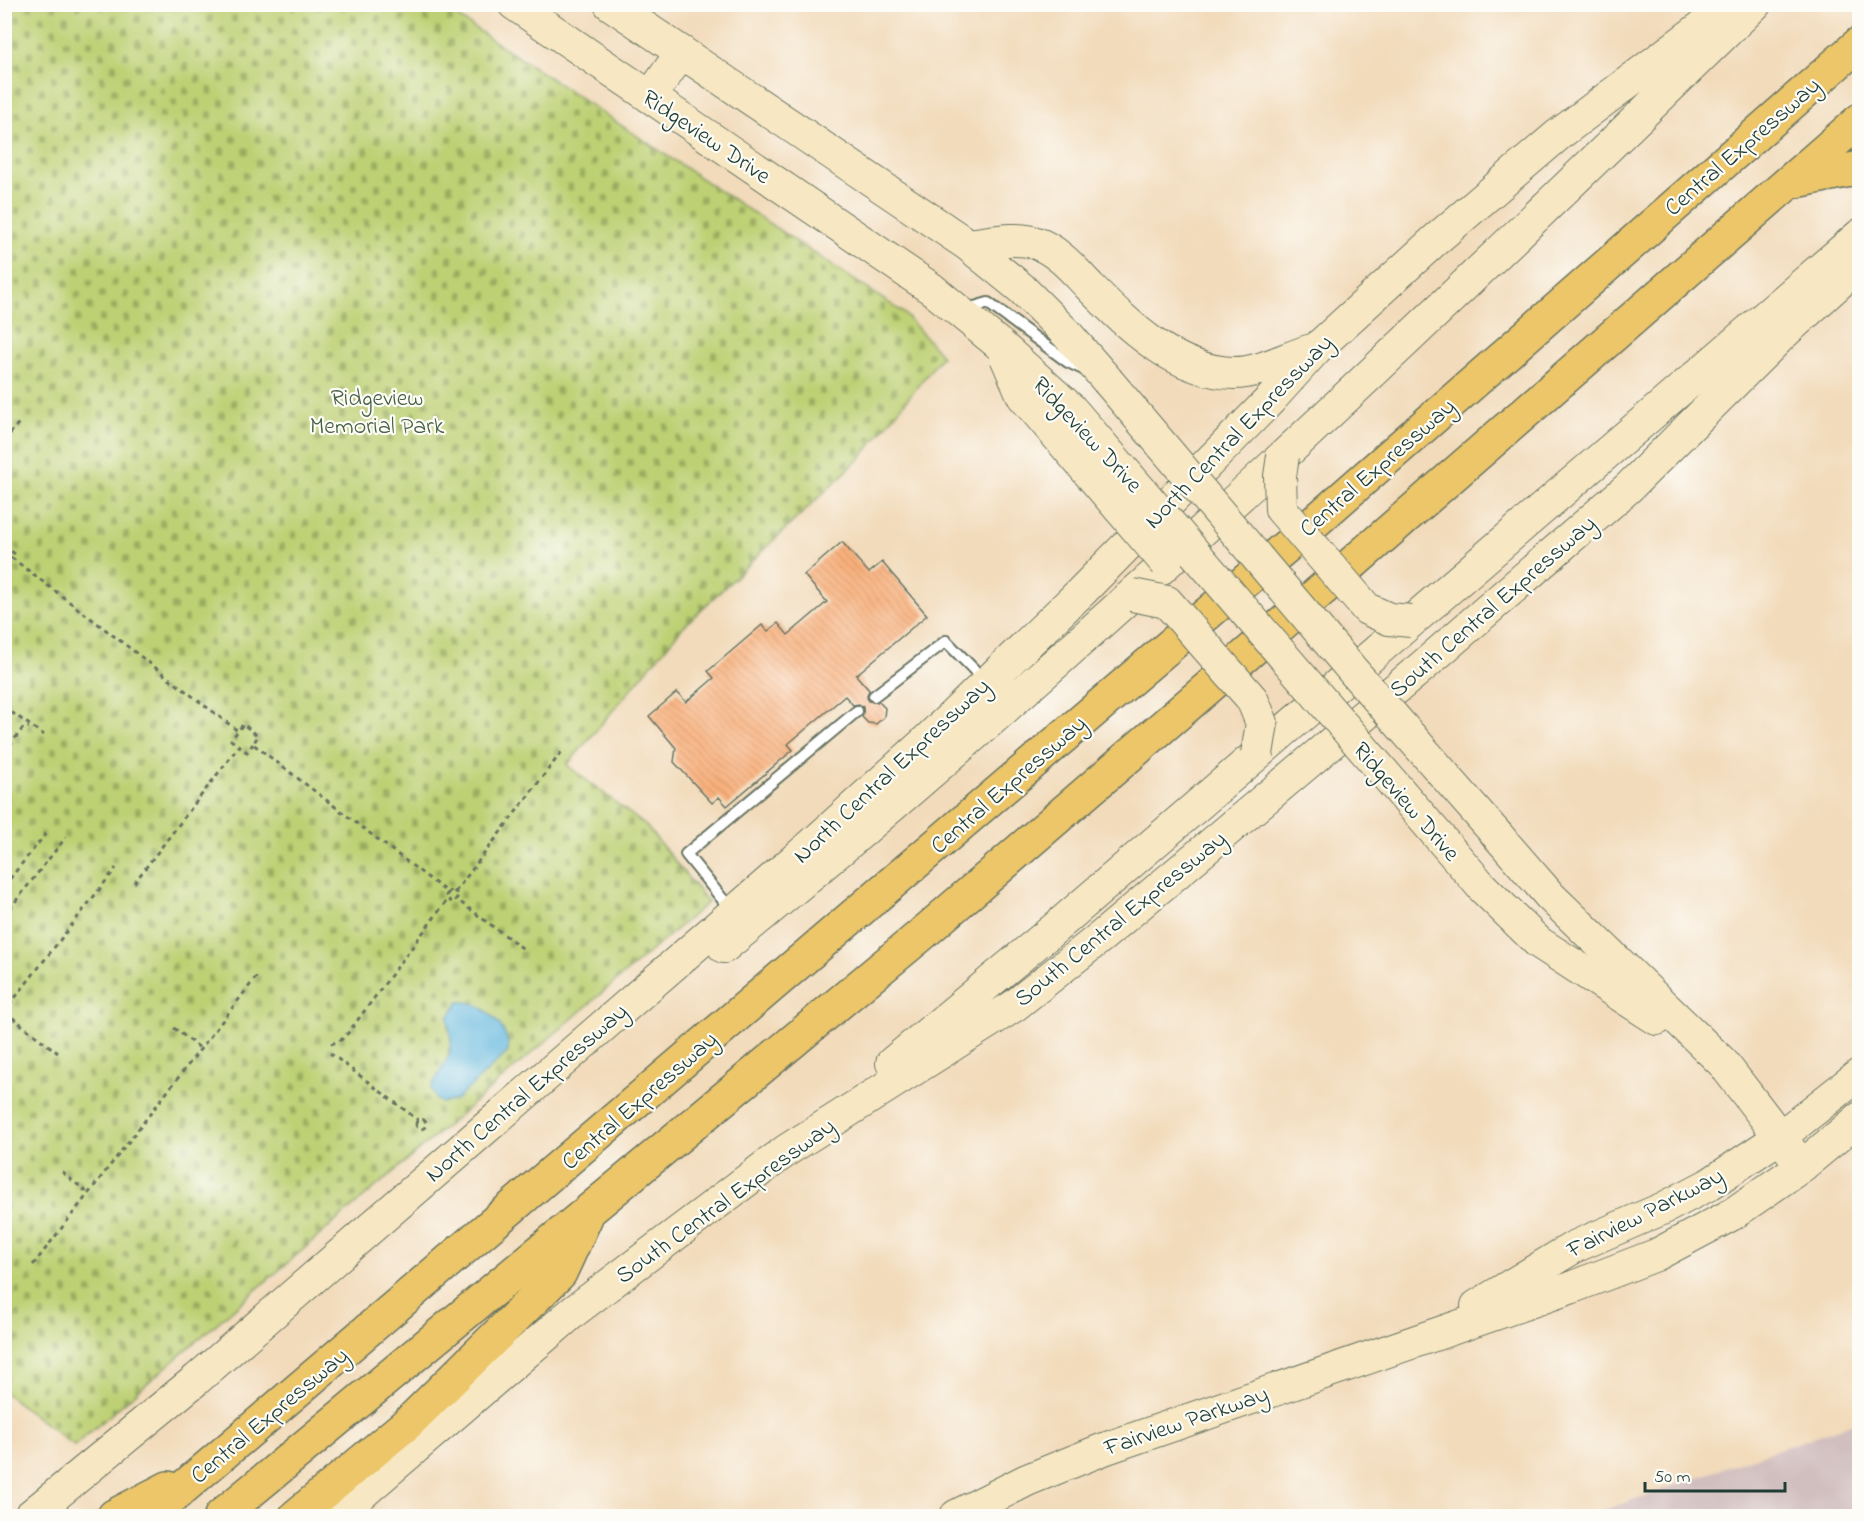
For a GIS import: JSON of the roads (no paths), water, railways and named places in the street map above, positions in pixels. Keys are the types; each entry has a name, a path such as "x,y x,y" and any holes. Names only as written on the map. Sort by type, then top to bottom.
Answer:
{"highway":[{"path":"1774,116 1860,35"},
{"name":"Central Expressway","path":"150,1516 1309,527 1774,116 1860,43"},
{"name":"Central Expressway","path":"221,1516 921,935 1860,120"},
{"path":"1790,182 1860,168"},
{"path":"296,1516 409,1422 560,1273 591,1209"},
{"path":"114,1516 207,1468"}],"main road":[{"name":"Ridgeview Drive","path":"514,4 922,282 1000,345 1071,408 1177,553 1320,702 1483,888 1538,942 1723,1063"},
{"name":"Ridgeview Drive","path":"610,4 968,245 1021,288 1067,334 1354,672 1550,896 1723,1063 1802,1166"},
{"name":"North Central Expressway","path":"30,1516 188,1386 496,1120 891,773 1081,592 1271,399 1316,349 1433,242 1558,135 1732,4"},
{"path":"496,1120 570,1073 779,904 938,767 1132,595 1283,456 1755,4"},
{"path":"650,97 682,52"},
{"path":"788,1150 1054,930 1860,235"},
{"path":"968,245 1007,240 1036,243 1063,259 1108,305 1172,357 1204,369 1235,373 1266,367 1316,349"},
{"name":"South Central Expressway","path":"336,1516 573,1312 788,1150 1014,1006 1111,928 1424,666 1628,488 1783,334 1860,264"},
{"path":"1283,456 1280,476 1281,508 1368,609 1389,619 1411,621"},
{"path":"1132,595 1167,602 1252,699 1262,723 1257,754"},
{"name":"Fairview Parkway","path":"1422,1339 1574,1246 1664,1208 1708,1185 1780,1137 1860,1074"},
{"name":"Fairview Parkway","path":"956,1516 1027,1480 1104,1449 1656,1255 1722,1220 1802,1166 1860,1118"}],"lane":[{"path":"959,312 988,303 1068,362 1107,380"},
{"path":"874,696 946,641 986,683"},
{"path":"733,912 686,854 857,711"}],"water":[{"path":"459,1002 476,1005 493,1017 505,1034 508,1052 456,1100 442,1103 436,1099 431,1088 449,1056 451,1041 448,1017"}],"park label":[{"name":"Ridgeview Memorial Park","path":"377,411"}]}
